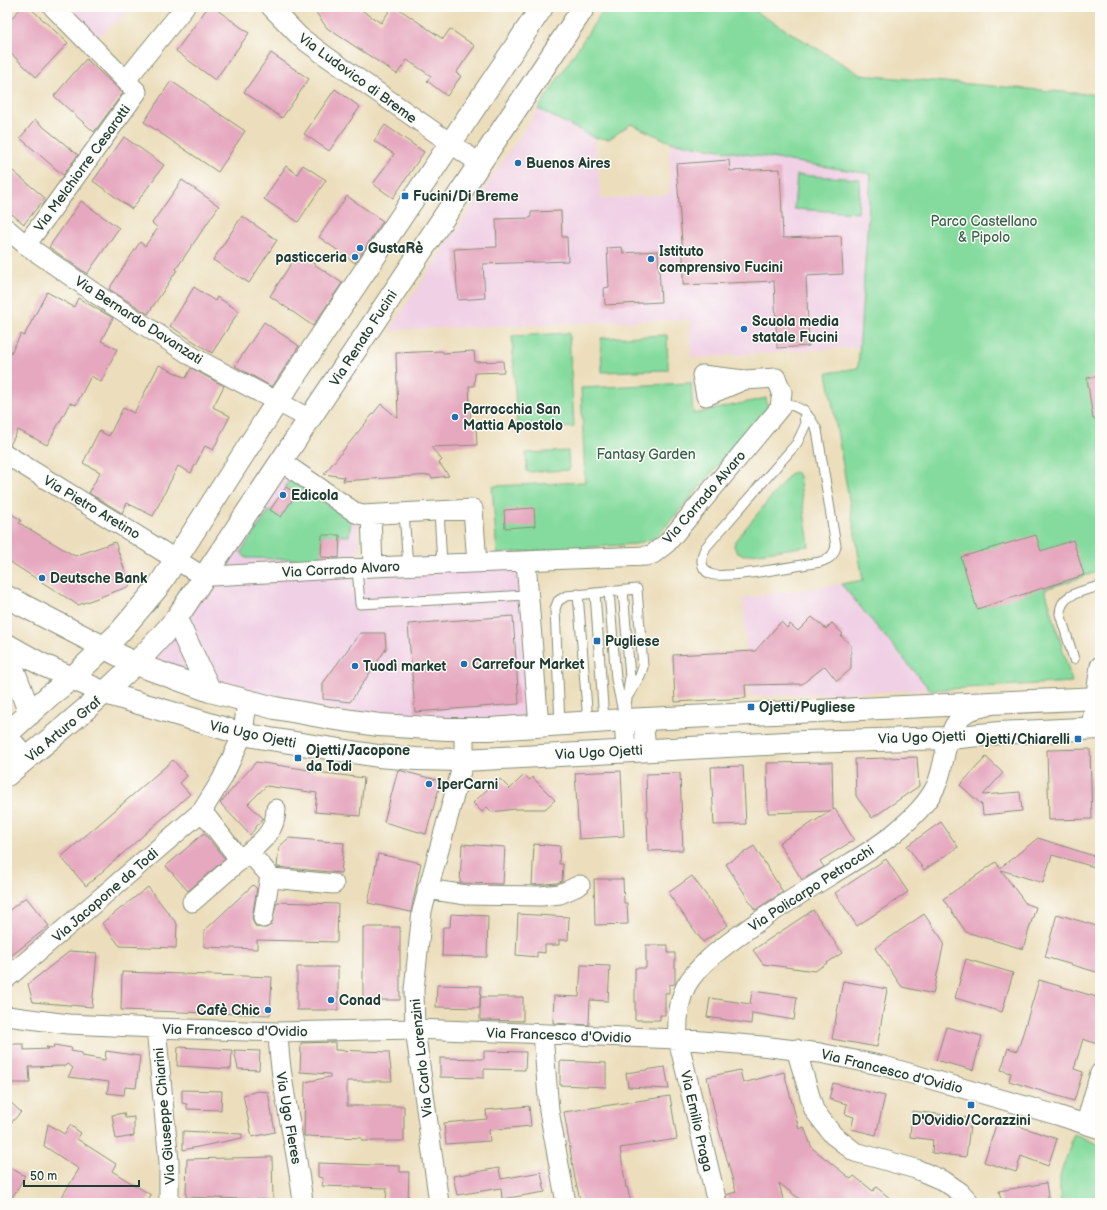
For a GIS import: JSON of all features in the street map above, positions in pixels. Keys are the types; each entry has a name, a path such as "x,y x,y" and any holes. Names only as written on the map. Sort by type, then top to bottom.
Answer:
{"main road":[{"path":"7,734 72,678 104,648 138,611 177,559 277,402 542,7"},
{"name":"Via Renato Fucini","path":"136,664 176,619 584,7"},
{"path":"7,596 136,664 210,691 247,701 330,718 399,726 464,729 1098,698"},
{"path":"176,619 210,691"},
{"path":"7,645 41,664 72,678"},
{"path":"7,653 30,714"},
{"name":"Via Arturo Graf","path":"14,770 105,693 136,664"},
{"name":"Via Ugo Ojetti","path":"72,678 105,693 243,734 378,756 416,759 464,760 636,750 906,738 950,738 1000,733 1096,728"}],"street":[{"path":"53,7 131,86"},
{"name":"Via Melchiorre Cesarotti","path":"26,245 185,7"},
{"name":"Via Ludovico di Breme","path":"271,7 300,37 317,50 479,163"},
{"name":"Via Bernardo Davanzati","path":"7,229 26,245 96,294 194,358 310,420"},
{"path":"744,380 776,378 782,392 781,401"},
{"name":"Via Corrado Alvaro","path":"206,575 365,567 526,562 646,556 653,554 666,543 780,408 781,401"},
{"name":"Via Pietro Aretino","path":"7,455 196,572 206,575"},
{"path":"282,462 350,511 362,515 473,509 477,563"},
{"path":"365,567 370,514"},
{"path":"526,562 538,726"},
{"path":"1096,728 1100,666"},
{"name":"Via Jacopone da Todi","path":"7,978 202,811 222,779 243,734 247,701"},
{"name":"Via Policarpo Petrocchi","path":"678,1039 678,1016 681,999 689,982 700,968 716,952 760,920 874,848 898,830 924,803 935,788 956,723 968,712 996,703"},
{"path":"615,721 636,750"},
{"name":"Via Carlo Lorenzini","path":"438,1203 415,1029 414,1003 420,920 427,889 464,760 464,729"},
{"name":"Via Arturo Graf","path":"7,738 20,749 22,757 14,770"},
{"path":"192,902 270,832 275,820 276,809"},
{"path":"202,811 245,856 272,878 334,884"},
{"path":"263,918 270,876"},
{"path":"427,889 466,895 540,896 560,894 580,885"},
{"name":"Via Francesco d'Ovidio","path":"7,1016 68,1024 156,1028 278,1032 415,1029 678,1039 796,1049 884,1066 1093,1126"},
{"name":"Via Giuseppe Chiarini","path":"156,1028 170,1162 169,1203"},
{"name":"Via Ugo Fleres","path":"278,1032 284,1097 299,1170 303,1203"},
{"path":"543,1034 549,1111 566,1203"},
{"name":"Via Emilio Praga","path":"678,1039 717,1203"},
{"path":"796,1049 814,1110 824,1125 842,1143 861,1154 906,1166 944,1181 960,1192 970,1203"},
{"path":"1093,1126 1100,1073"}],"lane":[{"path":"781,401 804,410 816,430 836,546 835,552 829,559 813,563 740,574 714,575 709,573 705,570 702,562 702,554 706,547 797,443 806,426 804,410"},
{"path":"440,510 442,564"},
{"path":"404,513 408,566"},
{"path":"365,567 360,604 528,595"},
{"path":"1074,659 1060,614 1062,601 1069,596 1100,586"},
{"path":"560,724 556,606 560,598 578,594 637,589 643,667 640,676 615,721"},
{"path":"623,590 630,677 628,696"},
{"path":"609,591 616,679 615,721"},
{"path":"595,593 615,721"},
{"path":"578,594 615,721"}],"shaded area":[{"path":"62,7 134,7 94,40"},
{"name":"Istituto comprensivo Fucini","path":"538,109 595,138 601,199 670,194 670,142 871,174 859,347 691,358 690,319 389,330"},
{"path":"283,467 358,519 359,559 523,554 532,723 415,722 254,698 154,659"},
{"path":"841,584 930,690 749,696 743,598"}],"green space":[{"name":"Parco Castellano & Pipolo","path":"605,7 748,7 861,75 1100,95 1100,571 1045,589 1072,682 930,690 841,584 863,580 827,373 858,368 871,174 670,142 631,124 609,139 595,138 538,109"},
{"path":"797,175 860,179 858,213 794,209"},
{"path":"569,333 574,427 517,429 512,336"},
{"path":"667,335 668,370 602,372 601,338"},
{"name":"Fantasy Garden","path":"691,383 693,414 766,398 768,408 659,534 652,539 636,544 497,554 492,486 585,482 581,388"},
{"path":"568,451 569,470 527,472 526,453"},
{"path":"796,472 799,476 809,546 744,555 737,553 734,546 735,541 791,473"},
{"path":"290,479 351,521 349,536 322,535 321,557 318,560 246,558 241,552 270,510 281,516 296,494 285,487"},
{"path":"1074,1134 1100,1145 1100,1203 1060,1203 1060,1176"}],"building":[{"path":"22,7 29,7 68,43 36,77 7,50 7,23"},
{"path":"208,7 213,7 249,33 215,80 176,51"},
{"path":"312,7 357,7 381,23 392,7 396,7 443,39 450,29 475,46 456,73 461,76 447,96 427,81 431,76 407,60 397,74 327,28"},
{"path":"271,53 309,79 282,118 244,92"},
{"path":"86,59 123,93 94,132 54,96"},
{"path":"171,81 245,131 218,172 144,122"},
{"path":"335,89 360,107 329,151 304,134"},
{"path":"35,120 78,155 63,175 20,138"},
{"path":"385,125 424,152 393,198 373,184 394,154 374,141"},
{"path":"124,137 164,165 132,209 93,181"},
{"path":"729,160 730,171 780,169 783,238 841,236 843,274 806,276 809,346 777,348 774,281 683,285 683,255 676,164"},
{"path":"303,165 326,180 298,222 264,199 286,166 297,174"},
{"path":"7,166 45,198 24,224 7,210"},
{"path":"182,180 219,206 176,269 177,270 148,314 109,289 140,242 145,246 158,228 152,223"},
{"path":"347,196 383,221 355,263 319,237"},
{"path":"81,201 119,228 87,274 49,247"},
{"path":"561,211 562,237 567,237 568,261 483,264 485,298 458,300 454,249 497,247 496,219 531,218 531,212"},
{"path":"242,216 277,240 249,283 213,260"},
{"path":"622,247 623,253 658,251 661,302 605,305 604,288 609,287 607,248"},
{"path":"298,253 342,283 313,326 270,296"},
{"path":"194,287 215,301 217,297 239,311 212,353 170,326"},
{"path":"47,292 74,307 78,298 113,318 101,341 117,349 101,382 91,376 76,405 70,403 47,445 18,430 10,445 7,444 7,360 21,334 24,336"},
{"path":"264,322 299,346 272,387 235,366"},
{"name":"Parrocchia San Mattia Apostolo","path":"442,351 443,353 474,351 475,362 503,361 504,372 475,373 474,386 469,386 471,426 476,426 477,445 431,447 442,460 439,463 449,476 432,478 430,475 343,481 344,477 324,474 381,404 398,418 396,353"},
{"path":"159,365 186,378 191,368 224,386 213,407 230,416 213,450 205,446 191,473 178,466 153,516 127,503 122,513 89,493 100,472 83,463 99,431 109,436 123,408 134,413"},
{"path":"1100,376 1100,419 1093,419 1087,378"},
{"path":"286,487 296,494 281,517 270,510"},
{"path":"534,508 535,526 505,528 504,510"},
{"path":"7,511 21,520 19,523 75,556 115,542 130,586 78,605 7,560"},
{"path":"322,535 340,535 339,558 321,557"},
{"path":"1036,535 1041,551 1073,540 1084,575 977,609 961,557"},
{"name":"Carrefour Market","path":"513,616 519,704 415,712 408,624"},
{"path":"812,617 826,629 832,623 843,634 841,636 851,645 851,669 837,681 825,666 802,684 745,685 746,698 675,702 673,655 755,651 781,622 787,628 790,624 798,631"},
{"name":"Tuodì market","path":"360,633 385,633 386,649 350,702 323,699 323,683"},
{"path":"1090,749 1092,819 1049,820 1047,750"},
{"path":"917,757 919,786 872,818 856,796 855,759"},
{"path":"986,757 1003,773 983,795 1020,792 1022,811 983,815 982,805 960,785"},
{"path":"173,760 187,776 180,783 190,794 86,886 61,857"},
{"path":"256,762 364,778 360,816 315,812 317,793 266,786 248,804 263,818 250,835 220,803"},
{"path":"832,762 833,810 835,809 854,840 820,861 824,867 802,880 779,843 831,811 768,813 767,763"},
{"path":"743,766 746,824 714,825 711,767"},
{"path":"398,770 441,781 426,834 384,822"},
{"path":"621,771 624,836 579,839 575,773"},
{"path":"680,773 683,850 648,851 646,774"},
{"path":"524,775 530,780 532,777 555,800 545,809 515,809 492,812 487,807 482,812 473,803 496,781 497,782 500,779 510,789"},
{"path":"941,822 958,847 924,870 907,846"},
{"path":"204,833 225,859 188,891 166,866"},
{"path":"289,838 344,843 341,873 277,867 279,847"},
{"path":"1038,838 1100,858 1098,868 1052,855 1043,883 1001,870 1026,904 1036,907 1023,949 966,932 943,899 996,862 1000,868"},
{"path":"462,844 505,847 503,884 460,883"},
{"path":"534,844 560,846 559,864 563,864 562,881 557,883 532,885"},
{"path":"754,846 783,892 755,910 726,864"},
{"path":"378,854 421,863 411,912 368,903"},
{"path":"886,859 908,892 857,926 835,893"},
{"path":"692,876 728,925 703,942 668,893"},
{"path":"594,879 623,879 624,903 627,903 628,924 595,925"},
{"path":"253,885 257,889 252,917 256,927 266,928 271,925 277,902 338,904 337,942 257,940 257,949 204,947 204,931"},
{"path":"148,887 177,924 176,948 120,946 102,923"},
{"path":"26,897 49,926 7,959 7,912"},
{"path":"813,910 842,953 815,971 763,964 753,950"},
{"path":"451,914 488,916 487,957 442,956 443,927 450,927"},
{"path":"518,914 569,917 568,940 559,940 559,945 545,945 545,953 537,952 537,957 516,955"},
{"path":"924,914 944,942 933,994 902,987 875,948"},
{"path":"1057,914 1100,927 1100,973 1045,957"},
{"path":"363,927 400,927 400,1000 363,1000"},
{"path":"646,945 668,945 668,953 675,953 675,984 669,985 669,993 665,993 665,1015 660,1015 660,1020 635,1020 635,968 646,968"},
{"path":"70,951 97,953 92,1007 33,1002 28,984"},
{"path":"966,959 1013,973 1002,1012 955,998"},
{"path":"581,965 610,966 608,1001 590,1000 589,1025 553,1023 554,996 579,997"},
{"path":"297,967 338,967 338,1010 297,1010"},
{"path":"122,972 272,977 270,1015 121,1010"},
{"path":"1039,980 1100,998 1100,1033 1097,1044 1083,1039 1074,1069 1083,1072 1074,1101 1009,1081 1011,1073 1001,1070 1008,1048 1017,1051"},
{"path":"843,981 887,989 877,1047 832,1039"},
{"path":"437,985 481,986 480,1008 436,1007"},
{"path":"752,991 797,997 794,1020 752,1013 751,1024 707,1017 710,998 750,1004"},
{"path":"480,997 523,997 523,1021 480,1020"},
{"path":"946,1027 982,1036 973,1070 936,1060"},
{"path":"335,1042 335,1050 389,1052 392,1081 347,1081 347,1106 404,1106 404,1141 362,1141 362,1138 304,1136 305,1082 330,1077 330,1074 300,1072 301,1043"},
{"path":"7,1044 24,1044 24,1050 49,1049 46,1047 53,1048 54,1045 72,1048 71,1051 82,1053 82,1056 105,1060 106,1051 140,1056 136,1088 125,1087 124,1095 107,1093 109,1082 68,1077 73,1068 68,1064 66,1066 29,1067 30,1083 7,1083"},
{"path":"178,1047 232,1050 231,1069 177,1066"},
{"path":"234,1050 260,1051 259,1070 238,1069"},
{"path":"484,1051 526,1052 525,1070 484,1069 484,1078 440,1077 440,1058 484,1059"},
{"path":"560,1061 606,1063 606,1087 560,1085"},
{"path":"665,1067 669,1089 628,1087 626,1073"},
{"path":"740,1070 743,1083 784,1072 799,1129 804,1127 812,1148 851,1179 854,1176 873,1191 876,1187 896,1203 805,1203 779,1183 784,1203 728,1203 726,1195 736,1192 718,1127 707,1077"},
{"path":"833,1083 885,1096 876,1135 851,1129 854,1117 845,1114 847,1104 829,1099"},
{"path":"182,1090 222,1091 221,1110 187,1109 187,1104 182,1103"},
{"path":"258,1091 268,1092 275,1132 252,1137 243,1095"},
{"path":"670,1096 677,1139 620,1148 626,1188 627,1187 631,1203 581,1203 575,1179 564,1112"},
{"path":"7,1099 21,1112 7,1127"},
{"path":"529,1106 531,1126 489,1130 490,1141 446,1144 444,1123 487,1119 486,1110"},
{"path":"912,1111 971,1118 966,1157 932,1153 933,1140 910,1137"},
{"path":"124,1113 125,1118 134,1117 134,1136 116,1139 112,1115"},
{"path":"998,1119 1057,1139 1048,1166 1021,1156 1016,1172 984,1162"},
{"path":"48,1124 64,1134 70,1125 81,1133 77,1139 116,1164 112,1171 151,1195 146,1203 58,1203 79,1169 44,1146"},
{"path":"183,1131 242,1134 242,1138 183,1150"},
{"path":"272,1157 273,1200 186,1197 187,1159"},
{"path":"318,1163 400,1166 400,1172 409,1172 408,1203 386,1203 387,1188 322,1186 323,1178 318,1177"},
{"path":"7,1166 25,1176 9,1203 7,1203"},
{"path":"499,1168 501,1179 541,1172 545,1192 502,1199 501,1188 457,1195 453,1176"},
{"path":"1046,1183 1049,1203 1002,1203 999,1191"}],"place":[{"name":"Buenos Aires","path":"518,163"},
{"name":"Fucini/Di Breme","path":"405,196"},
{"name":"GustaRè","path":"360,248"},
{"name":"pasticceria","path":"355,257"},
{"name":"Istituto comprensivo Fucini","path":"651,259"},
{"name":"Scuola media statale Fucini","path":"744,329"},
{"name":"Parrocchia San Mattia Apostolo","path":"455,417"},
{"name":"Edicola","path":"283,495"},
{"name":"Deutsche Bank","path":"42,578"},
{"name":"Pugliese","path":"597,641"},
{"name":"Carrefour Market","path":"464,664"},
{"name":"Tuodì market","path":"355,666"},
{"name":"Ojetti/Pugliese","path":"751,707"},
{"name":"Ojetti/Chiarelli","path":"1078,739"},
{"name":"Ojetti/Jacopone da Todi","path":"298,758"},
{"name":"IperCarni","path":"429,784"},
{"name":"Conad","path":"331,1000"},
{"name":"Cafè Chic","path":"268,1010"},
{"name":"D'Ovidio/Corazzini","path":"971,1105"}]}
